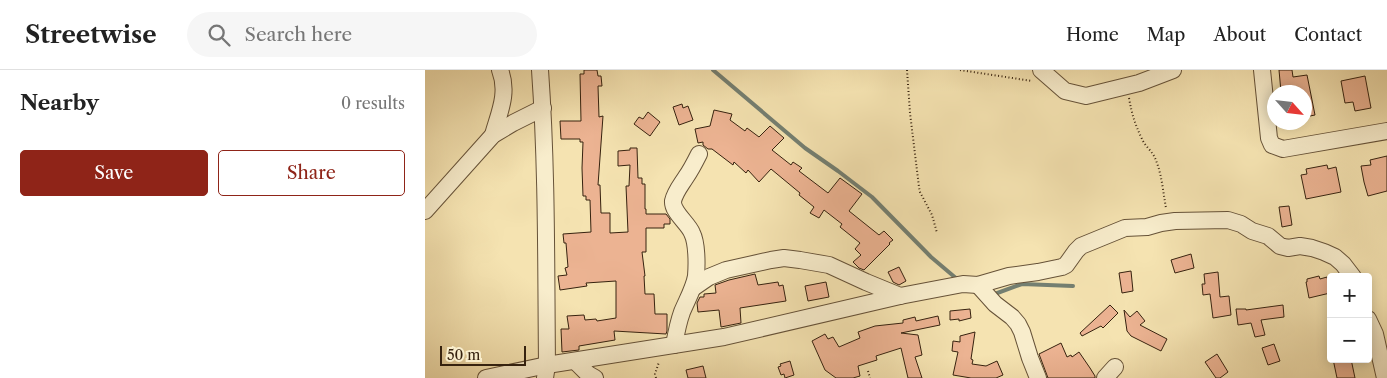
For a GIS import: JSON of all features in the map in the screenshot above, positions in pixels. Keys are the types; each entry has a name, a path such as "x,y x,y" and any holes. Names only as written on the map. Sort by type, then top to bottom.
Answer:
{"street":[{"path":"493,135 505,90 500,70"},
{"path":"540,70 543,108 546,372"},
{"path":"1041,70 1065,91 1086,96 1139,83 1173,70"},
{"path":"1262,70 1269,138 1272,145 1283,149 1387,132"},
{"path":"425,211 493,135 543,108"},
{"path":"668,346 693,288 696,276 695,241 688,226 676,212 673,201 676,191 699,154"},
{"path":"486,378 546,372 575,361 724,337 900,296 963,284 977,285 1009,276 1062,267 1081,246 1089,242 1125,228 1147,226 1161,222 1228,220 1268,236 1280,246 1312,248 1335,256 1350,273"},
{"path":"693,288 709,277 726,270 784,258 829,265 900,296"},
{"path":"977,285 1018,324 1039,378"},
{"path":"1377,328 1385,378"},
{"path":"575,361 595,378"}],"path":[{"path":"907,70 919,187 932,215 937,233"},
{"path":"961,70 1013,79 1056,83"},
{"path":"1127,86 1132,117 1143,141 1152,152 1161,176 1169,222"},
{"path":"656,378 655,374 660,357 668,346"},
{"path":"868,371 870,378"}],"building":[{"path":"584,70 597,70 598,76 601,76 602,86 598,86 599,117 603,116 598,185 600,185 601,213 610,213 610,233 628,232 626,186 629,186 630,165 618,166 618,151 630,150 630,148 637,148 638,178 642,178 642,184 645,184 646,214 666,214 670,219 670,224 664,224 664,228 646,228 646,252 642,252 645,294 654,294 655,314 667,314 667,331 666,334 614,331 615,340 579,346 579,350 562,352 561,329 569,329 567,316 584,315 585,320 596,319 597,321 616,318 616,281 586,283 587,286 560,290 558,276 567,275 565,268 568,267 566,243 564,243 563,234 591,232 590,200 586,200 586,196 583,196 583,142 580,142 580,139 561,139 560,121 581,121 580,74 584,74"},
{"path":"1279,70 1292,70 1293,77 1307,75 1309,85 1280,85"},
{"path":"1365,76 1371,108 1355,111 1353,102 1345,103 1341,81"},
{"path":"1312,100 1315,115 1312,116"},
{"path":"682,104 683,108 688,106 693,120 679,125 673,107"},
{"path":"714,110 732,114 730,120 745,131 747,128 759,137 770,126 784,138 772,150 791,165 793,162 802,168 799,171 828,193 840,178 862,194 849,211 879,235 884,231 893,240 864,270 859,268 853,262 861,255 855,249 860,243 840,227 842,224 824,210 819,218 810,213 814,207 771,169 759,182 748,170 746,173 734,162 733,165 712,149 708,149 703,145 703,142 698,143 695,129 710,126"},
{"path":"648,112 660,122 650,136 634,124 639,117 643,119"},
{"path":"1387,156 1387,191 1368,196 1361,166 1371,165 1370,160"},
{"path":"1327,165 1328,169 1336,167 1341,192 1306,199 1301,175 1307,174 1306,169"},
{"path":"1289,206 1292,225 1282,227 1279,207"},
{"path":"1191,254 1194,268 1175,273 1171,260"},
{"path":"899,267 906,281 899,285 893,282 888,272"},
{"path":"1131,271 1133,291 1122,293 1119,273"},
{"path":"1218,272 1220,297 1229,296 1231,315 1213,318 1210,294 1203,295 1202,284 1205,284 1204,274"},
{"path":"755,274 758,285 778,282 779,286 783,285 786,301 740,308 741,323 721,327 719,310 698,312 697,303 700,297 704,297 704,294 716,293 715,285"},
{"path":"1319,276 1320,279 1327,277 1327,294 1309,298 1307,279"},
{"path":"826,282 829,297 808,301 805,286"},
{"path":"1110,305 1118,313 1103,328 1101,326 1082,336 1080,333"},
{"path":"1283,305 1284,317 1261,320 1265,335 1255,337 1251,323 1238,325 1236,309 1246,310"},
{"path":"970,309 971,318 959,321 959,319 950,320 950,311"},
{"path":"1124,310 1130,317 1137,311 1145,321 1140,325 1167,339 1161,351 1131,336 1127,331"},
{"path":"938,316 940,325 901,333 918,335 922,355 915,357 922,378 908,378 901,348 876,356 877,360 858,366 860,376 836,378 825,370 812,341 825,334 828,339 833,337 839,347 860,338 858,332 875,326 903,323 903,320 915,317 916,321"},
{"path":"975,332 972,364 986,366 997,361 1003,375 996,378 971,378 953,375 958,352 952,351 953,341 960,342 960,336"},
{"path":"1061,343 1067,357 1071,355 1072,357 1079,352 1095,378 1048,378 1039,354"},
{"path":"1274,344 1280,361 1268,365 1262,348"},
{"path":"1217,354 1228,372 1220,378 1216,378 1205,362"},
{"path":"790,361 794,375 785,378 784,374 781,375 778,367 781,366 780,364"},
{"path":"1334,363 1352,363 1355,378 1337,378"},
{"path":"703,366 706,378 688,378 686,370"}],"waterway":[{"path":"713,70 805,148 872,197 931,257 957,279"},
{"path":"992,295 1022,284 1073,286"}]}
